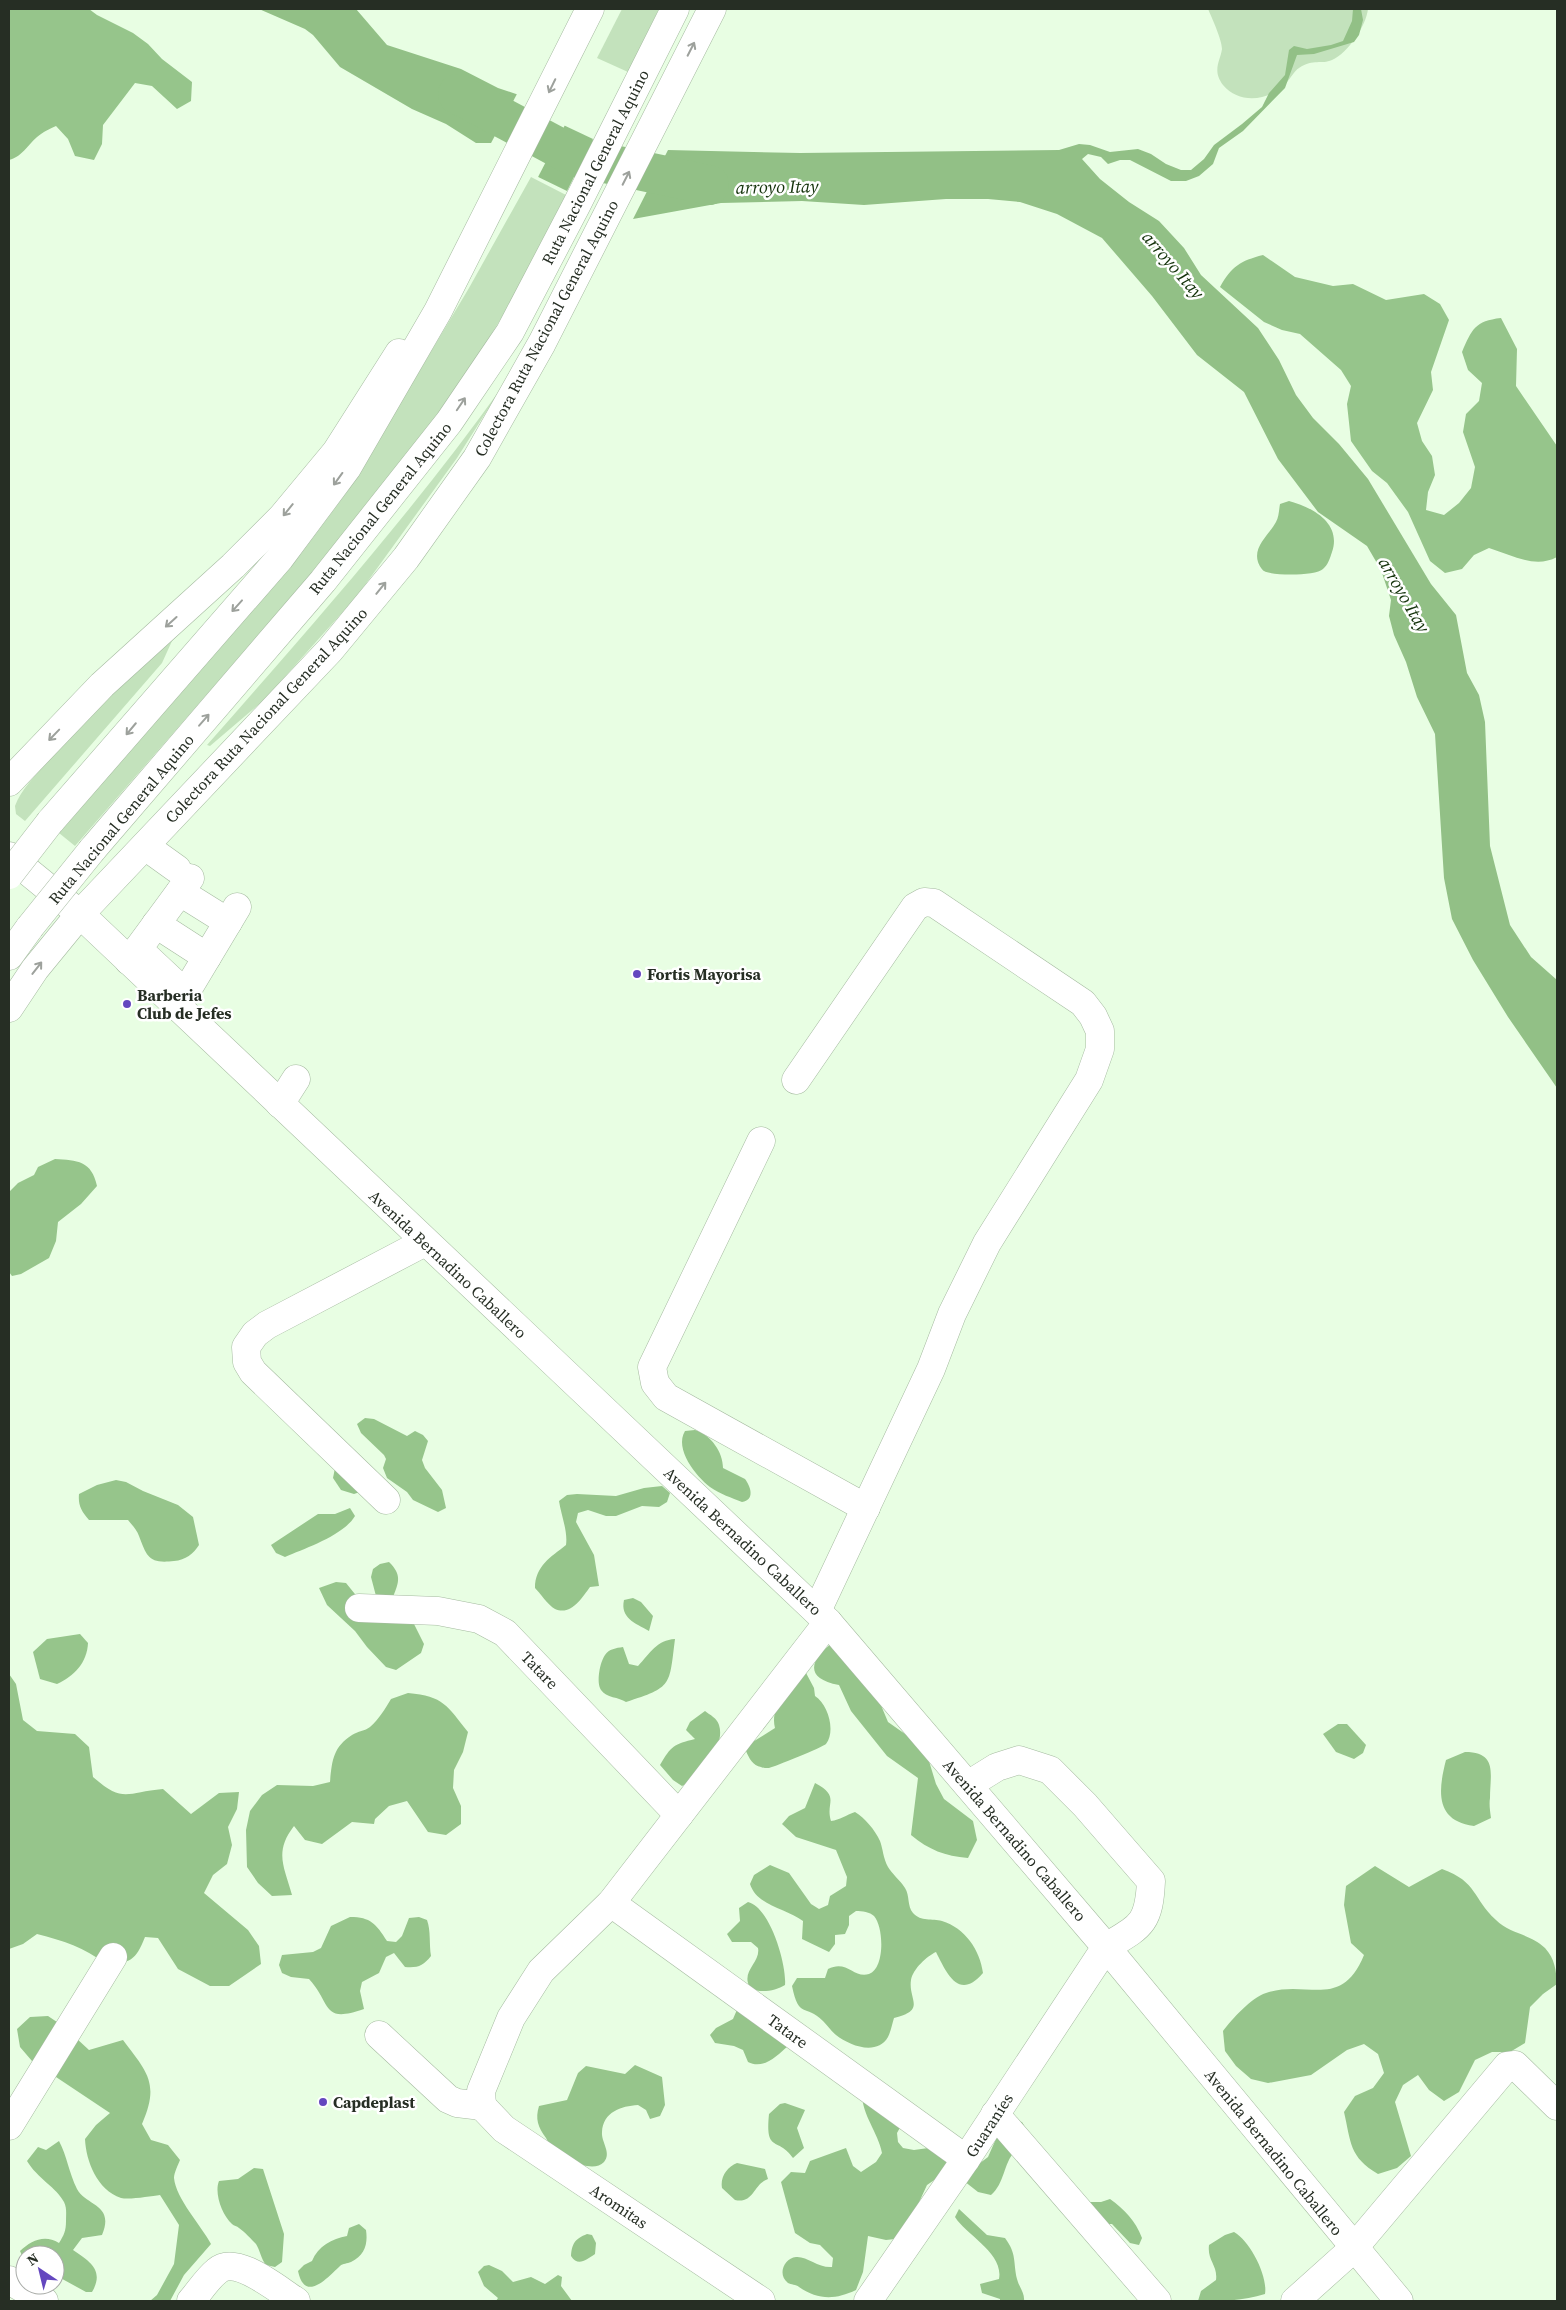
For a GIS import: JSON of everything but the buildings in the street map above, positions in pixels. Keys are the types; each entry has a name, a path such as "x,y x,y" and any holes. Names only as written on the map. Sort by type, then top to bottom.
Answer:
{"main road":[{"path":"9,875 50,822 280,558 347,468 438,311 590,9"},
{"name":"Ruta Nacional General Aquino","path":"9,956 92,850 323,581 449,422 510,332 675,9"},
{"name":"Colectora Ruta Nacional General Aquino","path":"9,1008 35,969 80,914 330,650 406,558 477,458 542,343 712,9"},
{"path":"9,782 102,685 233,566 282,517 336,452 395,360 507,177"},
{"path":"145,846 182,880 232,915 181,1000"},
{"name":"Avenida Bernadino Caballero","path":"9,856 134,955 181,1000 280,1104 822,1617 1106,1947 1354,2249 1399,2301"},
{"path":"134,955 156,924 182,880"},
{"path":"379,2035 448,2099 457,2103 482,2106 481,2092 511,2018 541,1972 610,1903 679,1815 822,1617 866,1508 931,1369 952,1314 987,1243 1090,1080 1100,1049 1100,1031 1084,1003 934,903 924,902 915,907 796,1080"},
{"path":"156,924 207,957"},
{"path":"280,1104 296,1079"},
{"path":"761,1141 652,1367 655,1383 666,1397 866,1508"},
{"path":"386,1500 253,1372 247,1362 246,1347 255,1334 267,1325 425,1242"},
{"name":"Tatare","path":"359,1608 438,1611 479,1619 505,1633 679,1815"},
{"path":"968,1785 997,1767 1019,1760 1050,1770 1085,1805 1142,1870 1151,1881 1149,1907 1144,1920 1131,1932 1106,1947"},
{"name":"Tatare","path":"610,1903 966,2159"},
{"name":"Guaraníes","path":"868,2301 966,2159 1106,1947"},
{"path":"9,2126 113,1957"},
{"path":"1295,2301 1354,2249 1507,2066 1515,2065 1557,2106"},
{"name":"Aromitas","path":"482,2106 504,2129 761,2301"},
{"path":"996,2114 1158,2301"},
{"path":"191,2301 217,2270 227,2265 240,2267 296,2301"},
{"path":"9,2280 44,2301"}],"shaded area":[{"path":"9,9 89,9 133,33 192,82 191,101 177,109 152,86 135,83 103,125 102,144 94,160 75,156 68,139 56,126 41,134 18,156 9,160"},
{"path":"622,9 659,9 628,72 597,58"},
{"path":"1208,9 1368,9 1360,31 1350,45 1338,56 1332,60 1304,65 1297,69 1280,88 1264,97 1246,98 1230,91 1220,80 1217,70 1222,45"},
{"path":"531,177 566,195 511,302 465,377 439,414 315,570 75,846 59,833 301,554 347,492 469,288"},
{"path":"1263,255 1295,277 1333,286 1353,284 1386,300 1424,294 1440,304 1449,320 1431,372 1433,390 1417,423 1422,441 1432,456 1435,475 1428,492 1426,510 1444,515 1459,503 1471,488 1475,467 1463,432 1466,414 1479,401 1482,383 1468,370 1462,352 1475,328 1485,321 1501,318 1517,349 1516,386 1557,446 1557,557 1540,562 1523,560 1489,548 1474,555 1462,569 1445,573 1430,561 1408,512 1387,483 1372,471 1351,441 1347,404 1351,386 1341,370 1300,334 1282,330 1264,322 1220,287 1237,265"},
{"path":"502,387 457,458 357,596 265,699 210,746 207,745 396,525 468,434"},
{"path":"1289,501 1315,512 1329,525 1333,533 1332,552 1326,566 1319,571 1304,574 1276,574 1264,571 1258,563 1258,551 1277,520 1280,504"},
{"path":"235,578 172,641 162,663 25,821 16,814 15,806 25,788 70,735 139,666"},
{"path":"55,1159 77,1161 87,1167 95,1178 97,1186 81,1204 58,1222 56,1241 49,1258 21,1274 12,1276 9,1272 9,1192 18,1183 34,1175 38,1167"},
{"path":"365,1418 374,1419 407,1436 415,1431 423,1435 428,1441 422,1460 425,1468 442,1490 446,1508 438,1512 413,1500 407,1492 387,1478 383,1468 386,1459 384,1455 361,1433 357,1424"},
{"path":"695,1430 701,1432 715,1445 721,1456 723,1468 745,1479 751,1493 749,1499 742,1502 726,1496 710,1487 693,1469 684,1454 682,1438 685,1431"},
{"path":"335,1468 363,1491 354,1494 341,1490 333,1478"},
{"path":"116,1480 126,1482 178,1505 193,1517 199,1545 194,1551 186,1558 178,1560 166,1562 154,1560 147,1554 137,1532 128,1520 89,1520 81,1508 79,1494 97,1485"},
{"path":"662,1486 670,1493 667,1502 659,1507 642,1506 616,1516 606,1516 588,1510 578,1513 576,1522 594,1555 599,1586 590,1587 576,1605 566,1610 561,1611 550,1605 535,1588 541,1568 566,1545 565,1529 559,1501 567,1495 616,1496 644,1488"},
{"path":"350,1508 355,1516 350,1523 334,1535 313,1545 285,1557 276,1553 271,1545 318,1514 335,1514"},
{"path":"389,1562 398,1575 397,1587 393,1597 407,1610 424,1644 421,1653 396,1670 386,1667 355,1631 327,1605 319,1588 336,1582 346,1583 363,1604 376,1596 371,1577 373,1569 380,1564"},
{"path":"633,1598 641,1602 653,1616 649,1631 626,1616 623,1606 624,1600"},
{"path":"80,1634 88,1643 87,1650 82,1663 74,1673 57,1684 40,1679 33,1652 47,1639"},
{"path":"675,1639 669,1676 661,1688 626,1702 603,1693 599,1682 600,1667 603,1658 609,1651 623,1647 629,1664 638,1666 650,1652 663,1642"},
{"path":"835,1641 870,1679 888,1722 925,1748 936,1784 944,1799 973,1821 977,1840 968,1858 952,1856 938,1851 924,1845 911,1835 918,1778 887,1756 851,1711 839,1685 819,1678 815,1672 814,1667 820,1654"},
{"path":"805,1671 814,1688 815,1696 827,1711 830,1725 829,1739 823,1746 773,1767 764,1768 756,1765 746,1751 751,1743 775,1728 775,1712 778,1705"},
{"path":"9,1674 16,1684 23,1720 37,1731 75,1734 89,1747 93,1777 112,1791 133,1794 163,1789 191,1814 219,1793 239,1792 237,1809 228,1827 232,1845 227,1864 213,1875 204,1893 248,1930 259,1946 261,1964 229,1986 210,1986 178,1969 158,1938 145,1937 135,1956 126,1962 114,1964 105,1964 82,1949 37,1934 23,1944 9,1949"},
{"path":"408,1693 430,1697 444,1704 468,1732 463,1752 454,1770 453,1788 461,1806 461,1824 446,1835 428,1832 407,1801 389,1806 375,1819 374,1824 352,1822 322,1844 305,1840 294,1826 288,1835 282,1852 282,1859 292,1895 272,1896 258,1883 247,1867 246,1830 250,1811 262,1795 277,1785 313,1786 330,1782 333,1761 341,1744 352,1735 370,1727 391,1699"},
{"path":"705,1711 719,1725 719,1742 703,1769 682,1786 673,1780 660,1765 674,1747 682,1742 695,1739 686,1730 690,1722"},
{"path":"1338,1724 1347,1724 1366,1745 1363,1753 1354,1759 1336,1752 1323,1734"},
{"path":"1465,1752 1483,1756 1490,1766 1491,1773 1491,1818 1474,1826 1461,1823 1452,1818 1442,1803 1441,1793 1446,1760"},
{"path":"815,1783 828,1792 830,1796 831,1821 855,1812 873,1829 880,1841 888,1867 907,1891 913,1913 919,1918 938,1920 950,1924 964,1934 979,1956 983,1973 975,1981 967,1985 960,1984 949,1976 936,1952 917,1967 912,1976 913,2008 910,2012 894,2018 888,2037 883,2043 870,2048 848,2043 836,2035 817,2016 803,2010 797,2003 792,1986 797,1978 825,1978 828,1969 840,1966 864,1975 874,1971 880,1956 881,1938 880,1929 874,1916 856,1911 849,1916 849,1925 845,1934 835,1935 835,1944 829,1952 802,1939 803,1921 765,1902 750,1884 754,1875 770,1865 789,1873 811,1904 819,1909 828,1905 830,1896 846,1886 847,1877 836,1850 796,1837 782,1824 789,1816 805,1808"},
{"path":"1375,1866 1409,1887 1442,1869 1462,1879 1474,1891 1488,1912 1502,1925 1539,1943 1545,1948 1551,1956 1554,1965 1557,1984 1530,2007 1525,2043 1510,2052 1492,2052 1475,2060 1459,2092 1444,2101 1429,2090 1418,2075 1403,2085 1395,2102 1411,2156 1397,2168 1378,2174 1368,2168 1356,2155 1350,2140 1344,2112 1355,2096 1373,2088 1384,2073 1378,2054 1364,2044 1347,2050 1311,2075 1268,2083 1251,2079 1236,2066 1225,2051 1223,2031 1242,2009 1254,1999 1266,1993 1295,1989 1322,1990 1334,1988 1345,1983 1355,1972 1364,1955 1351,1943 1344,1905 1346,1886"},
{"path":"748,1902 756,1906 763,1914 776,1938 785,1976 785,1985 777,1989 764,1991 751,1989 747,1978 758,1953 758,1948 751,1942 732,1942 727,1934 740,1921 739,1908"},
{"path":"350,1917 368,1920 380,1930 387,1941 396,1942 402,1936 409,1918 419,1917 427,1920 431,1956 417,1967 405,1967 394,1953 386,1957 379,1973 362,1982 360,1991 364,2009 341,2014 334,2013 329,2009 309,1979 291,1977 282,1973 279,1965 282,1955 313,1952 321,1948 331,1926"},
{"path":"739,2005 788,2046 769,2061 754,2064 748,2062 743,2050 734,2046 715,2043 710,2035 716,2028 733,2019"},
{"path":"48,2016 63,2026 89,2050 123,2040 139,2061 148,2079 150,2098 142,2124 151,2140 168,2145 180,2160 174,2176 176,2186 184,2203 211,2244 184,2275 170,2301 150,2301 157,2295 174,2264 179,2225 160,2195 121,2198 99,2182 88,2156 85,2139 96,2125 110,2113 32,2061 20,2047 17,2029 30,2017"},
{"path":"635,2065 662,2077 665,2105 660,2116 650,2119 646,2110 638,2105 619,2109 609,2115 603,2125 602,2132 607,2155 604,2162 599,2165 586,2166 579,2164 564,2158 554,2151 539,2126 537,2115 539,2106 567,2100 578,2073 586,2066 625,2074"},
{"path":"862,2092 902,2124 897,2133 898,2142 903,2148 914,2150 943,2146 949,2170 927,2185 915,2211 895,2239 886,2240 868,2236 863,2272 856,2290 841,2296 820,2296 788,2283 783,2276 783,2267 792,2258 800,2257 822,2266 832,2267 833,2258 820,2245 810,2243 795,2233 781,2182 791,2172 805,2173 810,2161 846,2148 853,2166 861,2172 876,2162 882,2153 864,2108"},
{"path":"785,2103 805,2110 797,2128 804,2148 793,2158 782,2147 774,2143 769,2135 769,2114 780,2104"},
{"path":"1012,2120 1022,2122 1054,2176 1015,2151 996,2190 991,2195 978,2192 964,2181 967,2173 988,2157 999,2132"},
{"path":"59,2141 77,2189 81,2195 102,2211 105,2217 102,2235 82,2238 73,2250 85,2258 96,2272 96,2284 92,2292 86,2292 65,2280 65,2245 28,2245 43,2239 59,2243 66,2224 66,2207 61,2197 36,2173 27,2161 38,2147 46,2150"},
{"path":"737,2163 765,2169 768,2179 759,2185 750,2196 741,2200 735,2200 722,2188 722,2180 725,2173"},
{"path":"254,2168 263,2169 284,2234 282,2262 275,2267 266,2265 256,2244 228,2220 218,2198 219,2181 238,2179"},
{"path":"1110,2199 1125,2211 1133,2221 1142,2238 1139,2245 1130,2243 1112,2224 1103,2224 1082,2202 1101,2202"},
{"path":"959,2209 987,2235 1005,2238 1013,2254 1017,2279 1024,2295 1024,2301 1000,2301 1000,2299 982,2293 980,2284 999,2279 999,2270 996,2261 990,2253 955,2217"},
{"path":"359,2224 366,2230 367,2235 366,2244 360,2256 351,2262 341,2265 317,2285 306,2286 301,2281 298,2271 312,2261 322,2247 331,2241 347,2236 349,2228"},
{"path":"1234,2232 1246,2243 1257,2260 1264,2278 1265,2294 1224,2301 1198,2301 1201,2291 1216,2280 1209,2245"},
{"path":"587,2234 592,2235 596,2243 595,2254 582,2261 576,2261 571,2256 573,2245"},
{"path":"489,2265 502,2271 513,2282 531,2277 545,2284 558,2275 562,2277 561,2286 572,2301 496,2301 498,2298 484,2286 478,2272 484,2266"}],"water":[{"path":"259,9 356,9 387,45 461,69 498,88 519,95 494,143 476,143 446,124 412,109 340,67 313,35 305,29"},
{"path":"1353,9 1361,9 1363,20 1359,35 1354,42 1314,54 1297,55 1285,88 1243,131 1219,148 1213,164 1199,176 1186,181 1171,181 1130,160 1120,160 1108,164 1101,157 1088,154 1082,159 1100,179 1129,202 1159,221 1184,248 1201,275 1258,328 1279,360 1296,395 1313,418 1339,444 1368,479 1431,584 1456,615 1467,673 1479,695 1485,722 1490,846 1510,925 1531,957 1557,980 1557,1088 1508,1017 1473,960 1452,919 1444,878 1435,734 1417,697 1406,662 1394,635 1389,616 1391,600 1381,570 1367,546 1318,512 1278,459 1244,392 1197,355 1152,296 1102,238 1057,214 1020,202 988,199 946,199 864,205 802,201 721,203 633,219 668,150 800,153 1059,150 1079,144 1090,145 1110,152 1138,149 1181,170 1191,170 1204,159 1214,145 1262,107 1269,93 1285,75 1289,50 1294,46 1307,49 1343,41 1352,21"},
{"path":"557,122 593,139 567,191 530,173"}],"pier":[{"path":"726,9 732,9 693,87 690,88 688,84"},
{"path":"518,92 521,96 496,144 490,145"},
{"path":"558,120 566,123 537,179 529,175 528,172 555,121"}],"waterway":[{"name":"arroyo Itay","path":"458,94 576,157 709,185"}],"place":[{"name":"Fortis Mayorisa","path":"637,974"},
{"name":"Barberia Club de Jefes","path":"127,1004"},
{"name":"Capdeplast","path":"323,2102"}]}
